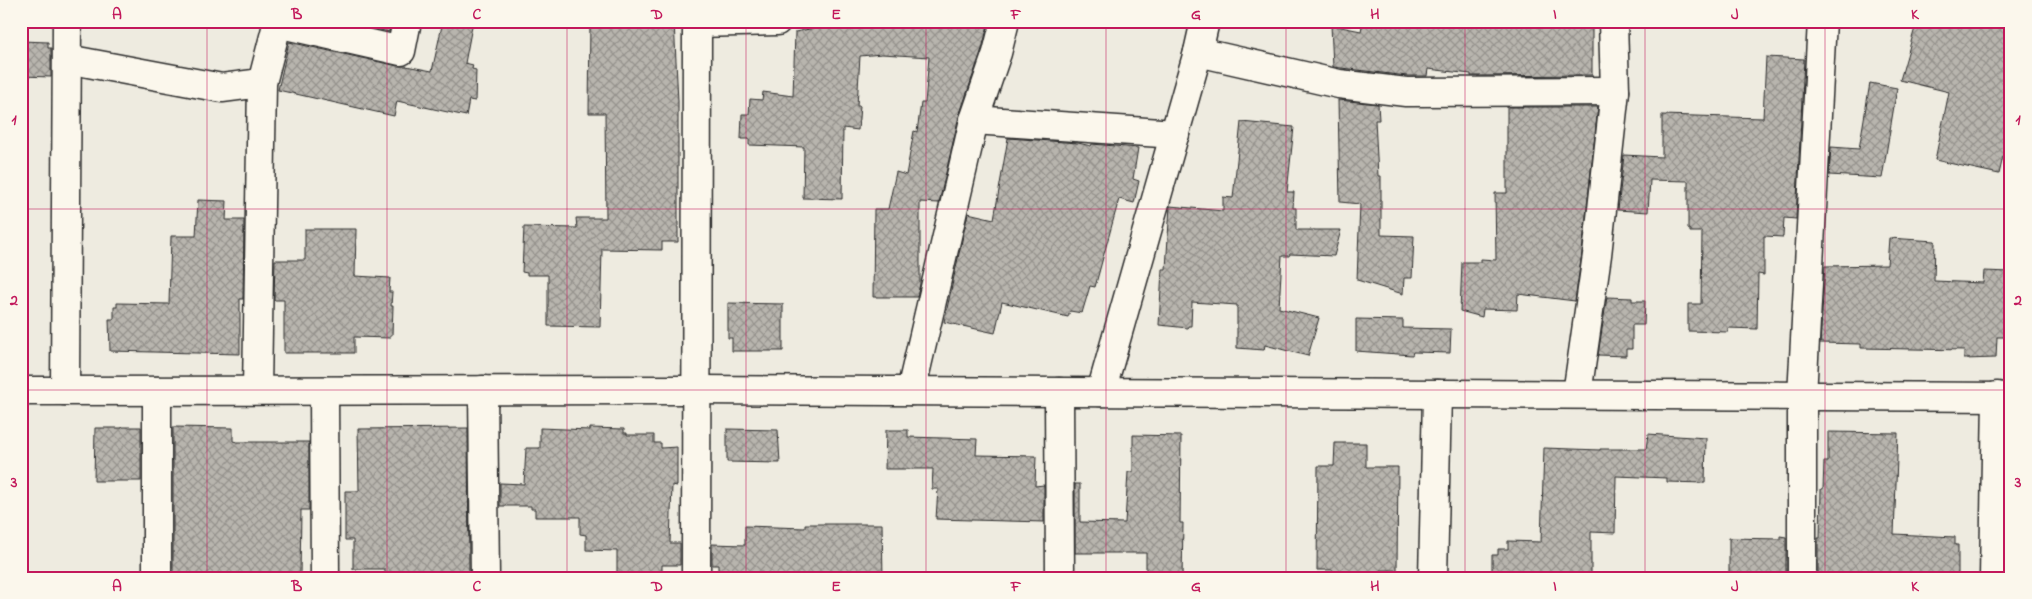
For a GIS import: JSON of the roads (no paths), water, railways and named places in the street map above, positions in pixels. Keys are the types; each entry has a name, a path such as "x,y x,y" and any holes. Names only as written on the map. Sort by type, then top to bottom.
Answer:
{"street":[{"path":"65,391 68,21"},
{"path":"257,390 262,83 277,22 401,51 407,21"},
{"path":"696,578 698,390 697,22 776,21"},
{"path":"911,391 974,120 997,53 1005,21"},
{"path":"1101,392 1198,52 1205,21"},
{"path":"1577,394 1597,255 1615,90 1613,21"},
{"path":"1802,578 1802,396 1822,21"},
{"path":"1198,52 1339,84 1406,92 1615,90"},
{"path":"67,60 222,88 262,83"},
{"path":"974,120 1175,134"},
{"path":"483,390 485,578"},
{"path":"21,391 698,390 2004,396 1994,578"},
{"path":"157,391 157,578"},
{"path":"324,391 325,578"},
{"path":"1060,392 1060,578"},
{"path":"1433,578 1437,394"}]}
